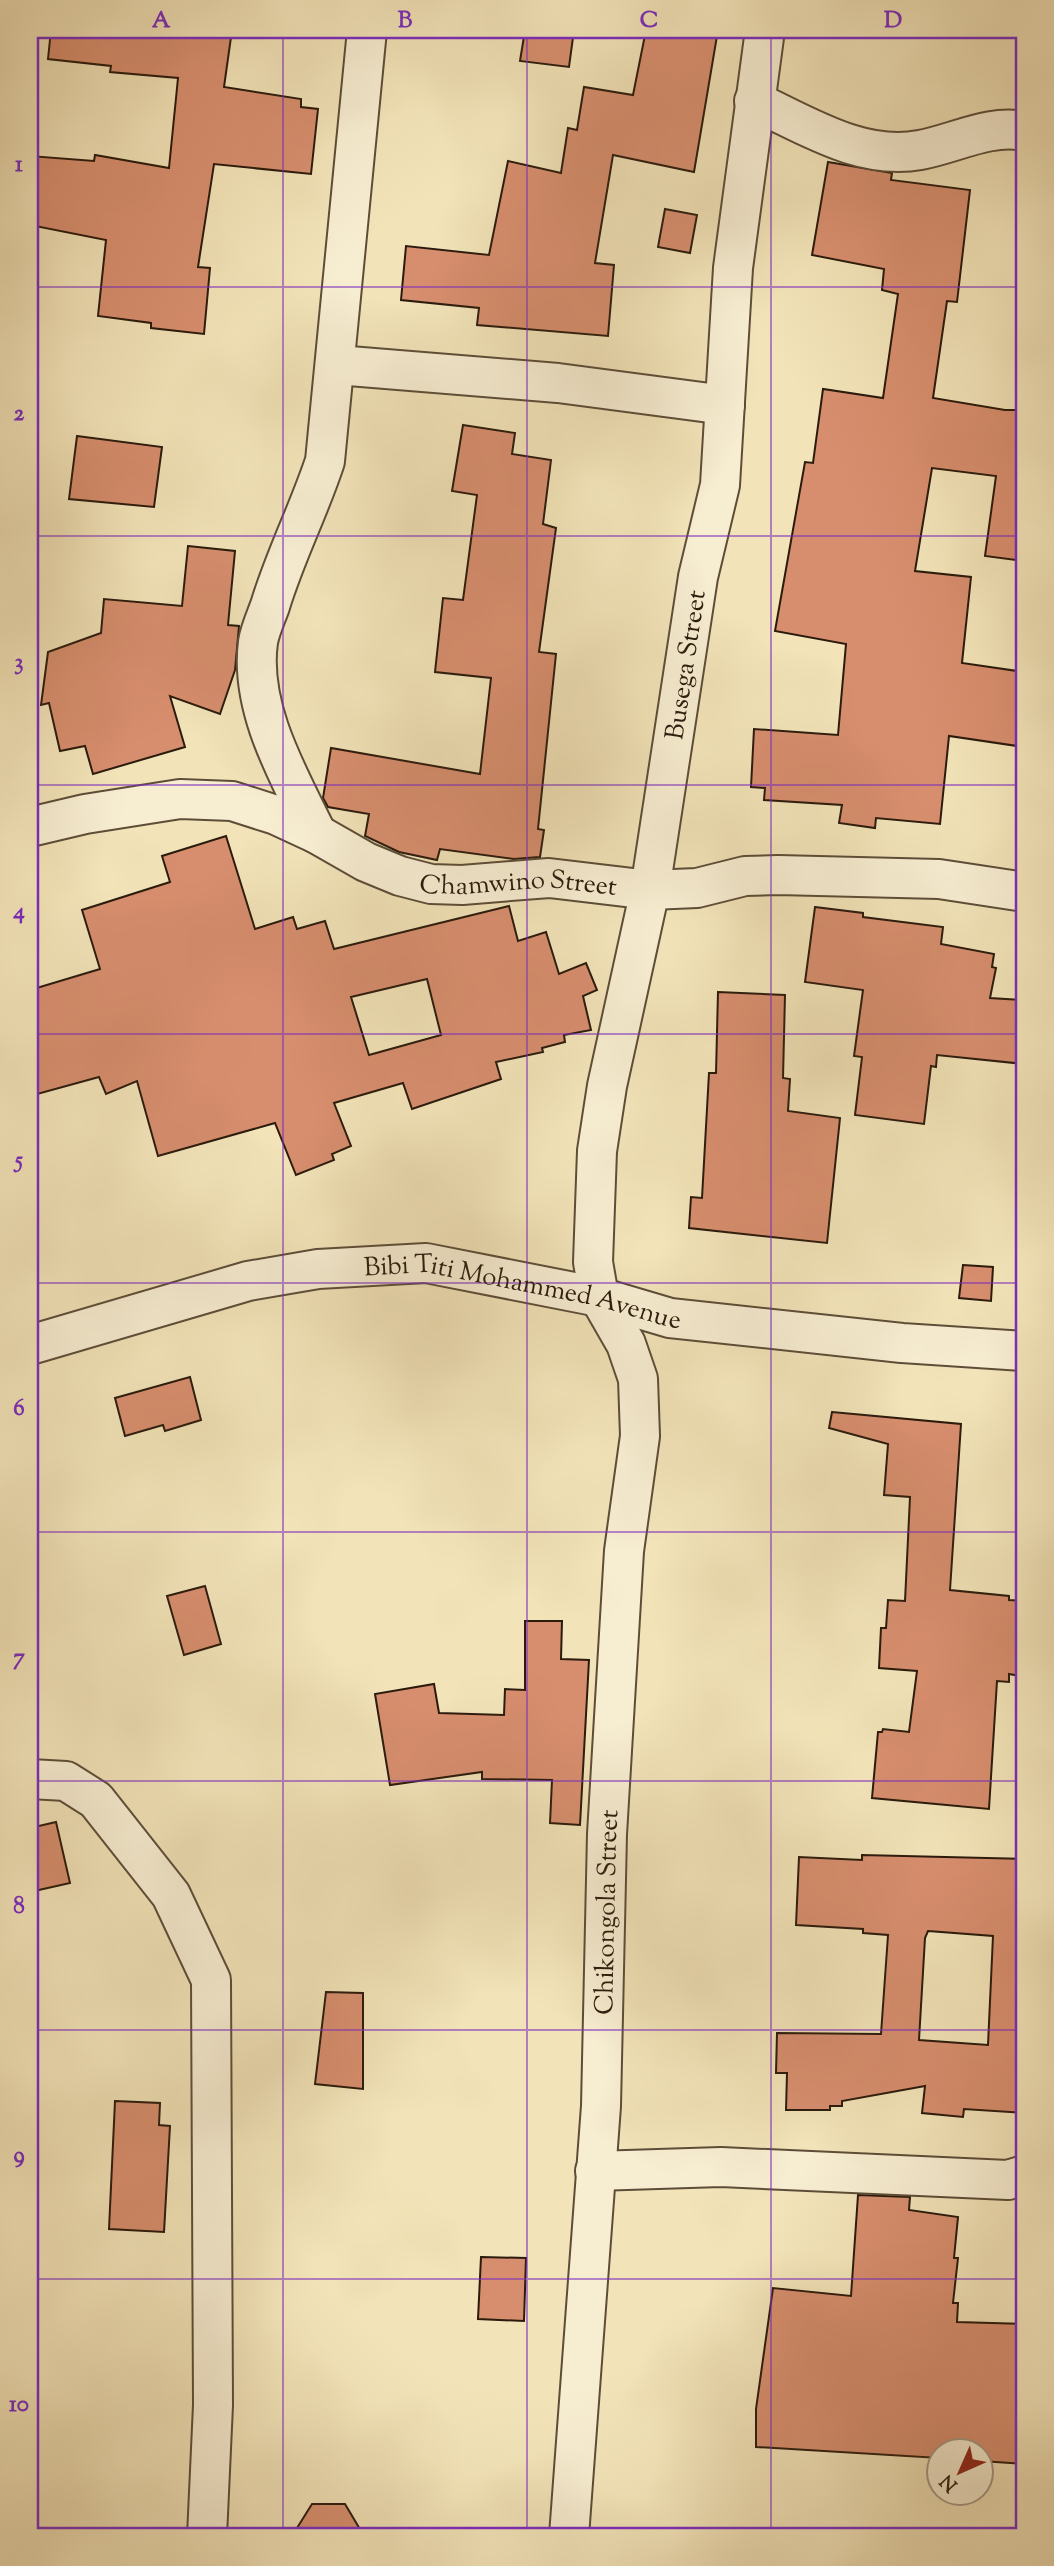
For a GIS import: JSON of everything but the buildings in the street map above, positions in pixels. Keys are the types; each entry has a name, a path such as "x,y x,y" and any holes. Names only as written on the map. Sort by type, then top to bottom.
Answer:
{"street":[{"path":"317,834 270,728 261,700 258,639 285,558 310,506 325,461 337,365 367,30"},
{"name":"Busega Street","path":"599,1297 593,1234 597,1151 607,1086 650,890 698,577 720,485 733,268 765,30"},
{"path":"754,101 864,150 893,153 953,144 988,131 1011,128 1024,131"},
{"path":"337,365 558,383 725,405"},
{"name":"Chamwino Street","path":"30,827 85,814 180,799 232,801 276,815 317,834 366,862 400,876 431,884 463,886 549,878 650,890 697,888 745,876 778,875 939,879 1024,892"},
{"name":"Bibi Titi Mohammed Avenue","path":"30,1345 248,1281 318,1269 426,1263 599,1297 670,1318 902,1343 1024,1351"},
{"name":"Chikongola Street","path":"569,2536 601,2106 607,1835 624,1551 639,1436 638,1379 626,1344 599,1297"},
{"path":"30,1779 66,1781 96,1800 172,1895 211,1980 213,2405 207,2536"},
{"path":"595,2171 721,2167 1008,2180 1024,2175"}]}
